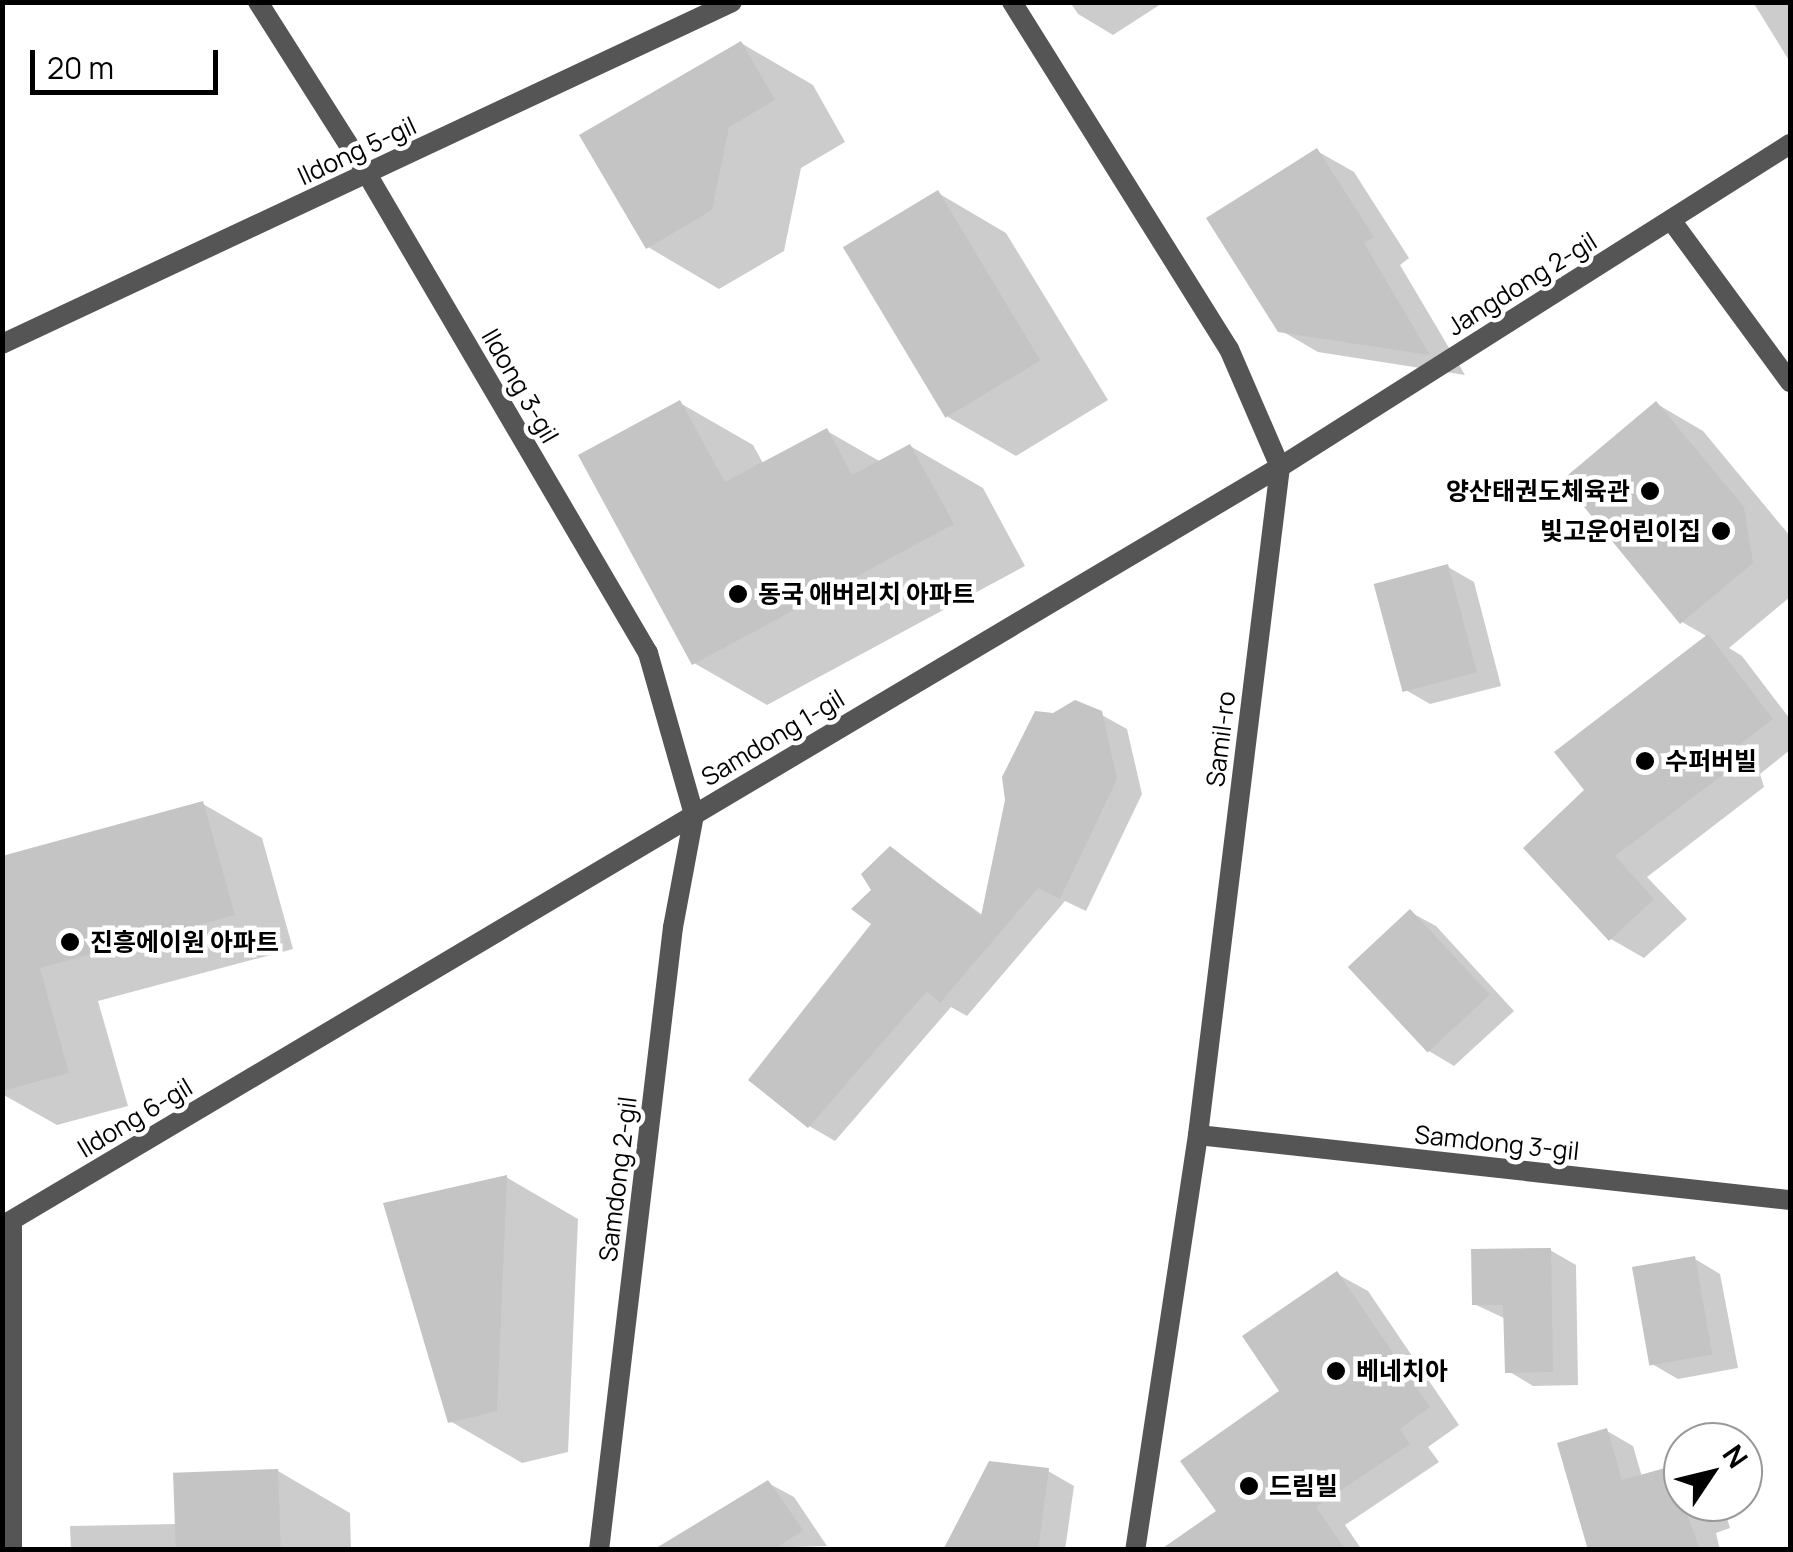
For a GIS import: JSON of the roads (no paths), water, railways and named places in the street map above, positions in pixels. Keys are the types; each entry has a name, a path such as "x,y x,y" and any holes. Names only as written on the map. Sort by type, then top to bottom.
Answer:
{"street":[{"name":"Ildong 3-gil","path":"258,2 367,174 648,653 694,815"},
{"name":"Ildong 5-gil","path":"2,344 732,2"},
{"path":"1012,2 1229,348 1280,467"},
{"name":"Jangdong 2-gil","path":"1280,467 1790,144"},
{"path":"1671,220 1790,382"},
{"name":"Samdong 1-gil","path":"293,1053 1280,467"},
{"name":"Samil-ro","path":"1135,1550 1198,1135 1280,467"},
{"name":"Samdong 2-gil","path":"600,1550 672,928 694,815"},
{"name":"Ildong 6-gil","path":"7,1223 293,1053"},
{"name":"Samdong 3-gil","path":"1198,1135 1790,1200"},
{"path":"7,1223 12,1550"}],"place":[{"name":"양산태권도체육관","path":"1650,491"},
{"name":"빛고운어린이집","path":"1721,531"},
{"name":"동국 애버리치 아파트","path":"738,594"},
{"name":"수퍼버빌","path":"1645,761"},
{"name":"진흥에이원 아파트","path":"70,942"},
{"name":"베네치아","path":"1336,1371"},
{"name":"드림빌","path":"1249,1486"}]}
